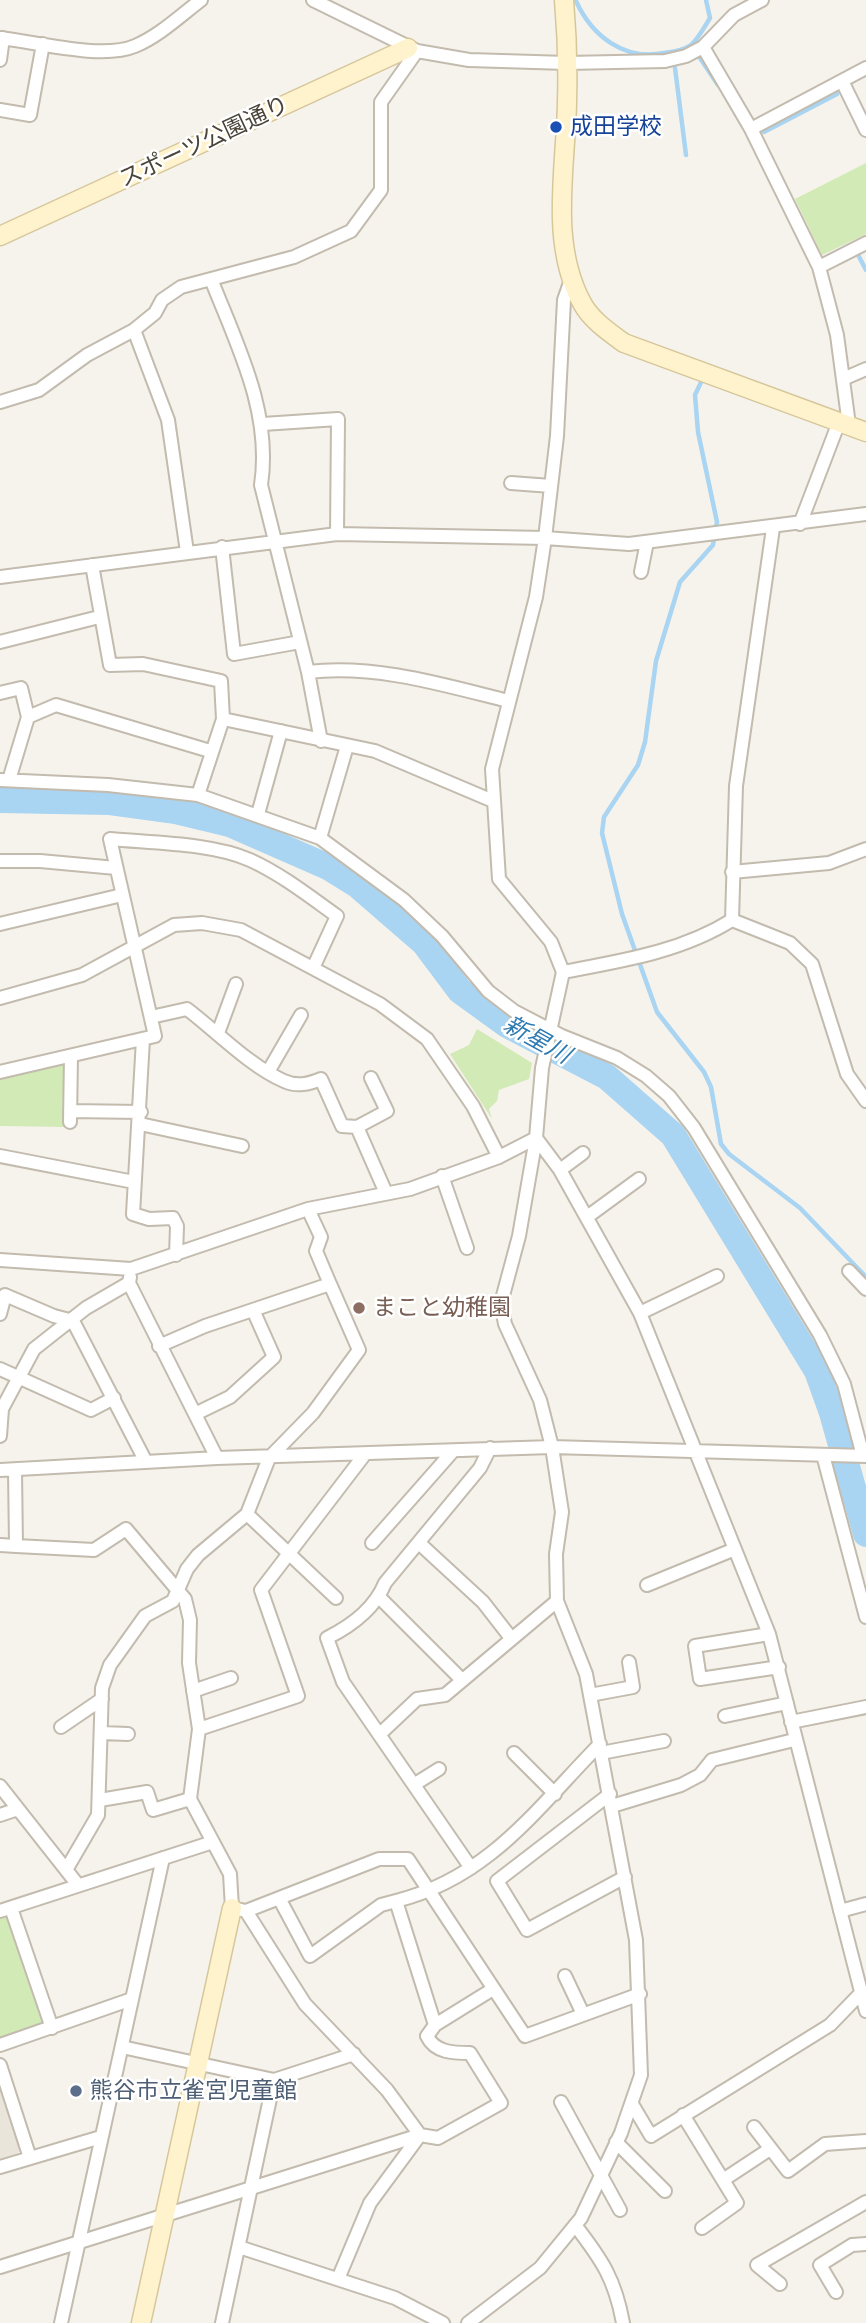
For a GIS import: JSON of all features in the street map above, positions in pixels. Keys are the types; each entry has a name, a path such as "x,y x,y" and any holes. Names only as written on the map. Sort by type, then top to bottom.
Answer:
{"street":[{"path":"0,60 2,38 100,51 132,48 155,35 201,0"},
{"path":"313,0 412,49 469,60 567,63 665,61 703,47 734,15 762,0"},
{"path":"565,0 567,63 562,233 571,280 583,306 600,325 624,343 851,426"},
{"path":"0,110 30,115 43,44"},
{"path":"703,47 751,129 819,267 837,335 851,426 800,524"},
{"path":"0,402 39,390 87,355 134,330 181,287 294,257 351,232 381,190 381,102 412,49"},
{"name":"スポーツ公園通り","path":"0,236 412,49"},
{"path":"751,129 866,68"},
{"path":"842,81 866,130"},
{"path":"819,267 866,243"},
{"path":"211,279 246,369 263,424 265,458 261,485 273,543 308,672 321,741"},
{"path":"468,2323 540,2268 575,2225 616,2142 641,2075 636,1940 625,1877 586,1674 558,1601 555,1553 562,1512 552,1447 540,1399 505,1324 501,1303 519,1236 536,1138 542,1068 563,972 551,942 499,879 492,769 536,597 551,486 564,300 571,280"},
{"path":"134,330 168,420 187,552"},
{"path":"843,379 866,369"},
{"path":"263,424 338,419 337,534"},
{"path":"511,483 551,486"},
{"path":"0,577 337,534 545,538 629,544 773,528 866,514"},
{"path":"732,920 736,786 773,528"},
{"path":"641,572 647,542"},
{"path":"222,547 234,654 300,642"},
{"path":"92,565 99,617 110,665 143,664 221,681 223,719 210,751 198,795"},
{"path":"0,642 99,617"},
{"path":"308,672 335,669 422,680 508,701"},
{"path":"0,693 21,688 28,717 4,780 108,785 198,795 320,838 404,900 442,936 488,991 514,1011 617,1058 646,1076 669,1096 694,1128 820,1335 844,1384 864,1456 696,1450 490,1448 217,1458 0,1470"},
{"path":"28,717 57,705 210,751"},
{"path":"223,719 375,751 492,801"},
{"path":"258,814 281,731"},
{"path":"320,838 347,746"},
{"path":"0,1072 155,1036 110,839 199,848 247,859 283,878 337,916 314,966"},
{"path":"732,872 829,863 866,849"},
{"path":"0,861 40,861 117,868"},
{"path":"0,924 122,895"},
{"path":"563,972 652,954 710,933 732,920"},
{"path":"732,920 790,943 812,964 847,1074 866,1101"},
{"path":"0,998 82,975 174,925 202,923 241,930 314,966 380,1004 427,1039 473,1106 499,1157"},
{"path":"218,1033 236,984"},
{"path":"151,1017 187,1009 268,1072 286,1082 307,1085 321,1079 342,1126 358,1127 387,1111 371,1078"},
{"path":"268,1072 302,1015"},
{"path":"143,1039 133,1214 149,1219 173,1218 177,1226 176,1255"},
{"path":"71,1056 70,1117 140,1118 242,1146"},
{"path":"358,1127 386,1194"},
{"path":"0,1260 131,1269 308,1209 386,1194 442,1177 499,1157 536,1138"},
{"path":"536,1138 560,1170 640,1312 769,1634 779,1667 794,1740 866,2011"},
{"path":"560,1170 583,1153"},
{"path":"0,1156 134,1182"},
{"path":"442,1177 467,1248"},
{"path":"587,1217 639,1179"},
{"path":"66,1870 98,1815 102,1699 110,1665 145,1616 173,1601 187,1569 198,1555 247,1514 269,1458 313,1413 359,1350 316,1251 321,1237 308,1209"},
{"path":"131,1269 129,1283 217,1458"},
{"path":"849,1271 866,1289"},
{"path":"640,1312 717,1276"},
{"path":"0,1436 2,1409 34,1349 73,1321 86,1308 129,1283"},
{"path":"159,1346 330,1284"},
{"path":"0,1314 5,1295 54,1316 73,1321 146,1462"},
{"path":"195,1414 230,1397 274,1357 253,1310"},
{"path":"0,1369 91,1410 114,1398"},
{"path":"471,1868 381,1733 343,1682 327,1638 346,1628 379,1597 385,1583 480,1468 490,1448"},
{"path":"372,1543 453,1451"},
{"path":"199,1729 298,1696 261,1590 365,1454"},
{"path":"824,1455 862,1590 866,1617"},
{"path":"15,1470 16,1546"},
{"path":"247,1514 335,1598"},
{"path":"0,1545 94,1550 126,1529 185,1599 190,1620 188,1663 199,1729 191,1799 230,1874 239,1909 305,2004 387,2090 420,2135"},
{"path":"419,1543 483,1602 511,1637"},
{"path":"647,1585 735,1549"},
{"path":"379,1597 462,1680"},
{"path":"381,1733 417,1699 445,1695 511,1637 558,1601"},
{"path":"769,1634 695,1646 700,1679 779,1667"},
{"path":"590,1695 633,1687 629,1662"},
{"path":"193,1691 231,1678"},
{"path":"61,1727 102,1699"},
{"path":"726,1716 787,1703"},
{"path":"791,1721 866,1707"},
{"path":"102,1733 128,1734"},
{"path":"625,1877 527,1930 497,1881 611,1800 681,1785 700,1775 712,1760 794,1740"},
{"path":"279,1898 310,1956 381,1905 431,1892 471,1868 500,1847 600,1748 664,1741"},
{"path":"514,1753 555,1794"},
{"path":"415,1784 439,1769"},
{"path":"0,1786 78,1885"},
{"path":"100,1800 147,1792 153,1810 191,1799"},
{"path":"0,1815 18,1809"},
{"path":"52,2028 5,1910 213,1842"},
{"path":"61,2323 163,1858"},
{"path":"239,1909 279,1898 379,1859 408,1859 525,2036 640,1994"},
{"path":"396,1900 435,2025"},
{"path":"840,1912 866,1904"},
{"path":"141,2323 199,2063 239,1909"},
{"path":"565,1976 583,2014"},
{"path":"0,2267 250,2186 420,2135 438,2138 501,2103 470,2053 449,2053 430,2042 427,2036 435,2025 493,1989"},
{"path":"632,2104 651,2136 830,2025 861,1993"},
{"path":"0,2045 132,2000"},
{"path":"122,2048 274,2080 354,2054"},
{"path":"0,2065 30,2158"},
{"path":"226,2322 250,2186 274,2080"},
{"path":"561,2102 620,2210"},
{"path":"683,2115 737,2203 702,2228"},
{"path":"754,2127 788,2171 825,2144 866,2141"},
{"path":"338,2279 370,2203 420,2135"},
{"path":"0,2167 101,2137"},
{"path":"616,2142 665,2190"},
{"path":"723,2180 770,2149"},
{"path":"780,2284 757,2265 866,2202"},
{"path":"575,2225 598,2255 617,2289 623,2323"},
{"path":"836,2292 820,2265 852,2245 866,2244"},
{"path":"239,2247 395,2298 443,2323"}],"shaded area":[{"path":"0,2087 20,2149 17,2155 0,2161"}],"green space":[{"path":"866,163 866,234 822,255 795,199"},
{"path":"477,1029 532,1063 529,1079 499,1090 497,1101 489,1109 492,1119 450,1054 469,1045"},
{"path":"67,1064 65,1127 0,1126 0,1079"},
{"path":"13,1913 46,2023 0,2038 0,1917"}],"waterway":[{"path":"576,1 591,25 611,43 636,53 649,54 674,51 691,45 710,18 706,0"},
{"path":"700,58 718,85"},
{"path":"675,68 686,155"},
{"path":"764,132 837,94"},
{"path":"856,251 866,270"},
{"path":"703,378 695,395 698,432 717,522 713,545 680,582 656,661 645,742 638,765 604,817 602,833 622,914 657,1012 704,1072 711,1087 721,1144 729,1154 800,1208 866,1277"},
{"name":"新星川","path":"0,800 110,802 176,811 230,824 328,867 357,885 424,943 460,991 507,1025 607,1077 673,1135 817,1371 832,1413 866,1534"}],"place":[{"name":"成田学校","path":"556,127"},
{"name":"まこと幼稚園","path":"359,1308"},
{"name":"熊谷市立雀宮児童館","path":"76,2091"}]}
